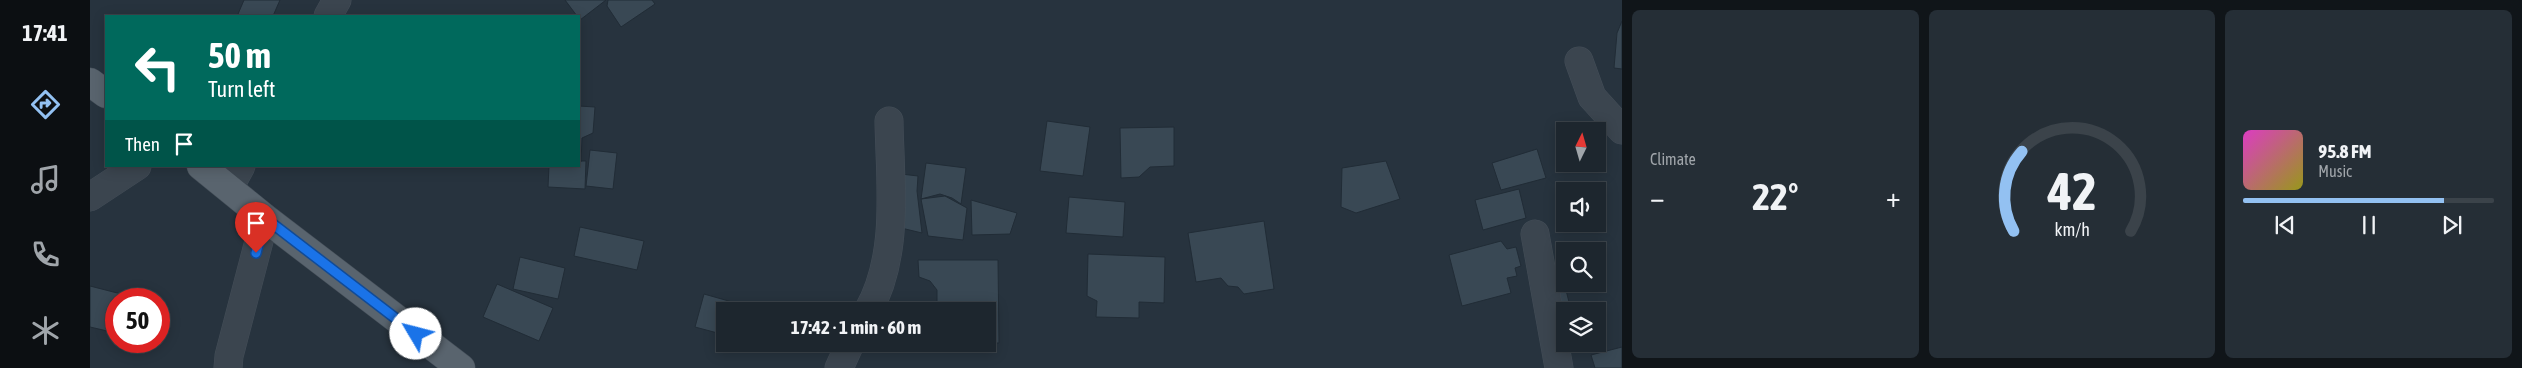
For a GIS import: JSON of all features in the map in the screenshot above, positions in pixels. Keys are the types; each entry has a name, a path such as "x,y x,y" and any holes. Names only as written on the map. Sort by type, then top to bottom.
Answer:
{"main road":[{"path":"90,82 105,93"},
{"path":"204,167 235,177 265,218 461,368"}],"street":[{"path":"329,15 337,0"},
{"path":"1579,62 1592,97 1622,130"},
{"path":"872,302 884,273 891,218 889,121"},
{"path":"90,197 135,167"},
{"path":"228,368 229,356 265,218"},
{"path":"1535,234 1559,368"},
{"path":"838,368 846,352"}],"building":[{"path":"244,0 280,0 273,15 238,14"},
{"path":"565,0 606,0 580,20 580,15 576,15"},
{"path":"608,0 652,0 655,4 621,27 607,6"},
{"path":"1622,21 1622,69 1614,68 1617,33"},
{"path":"580,106 595,107 593,133 582,138 581,162"},
{"path":"1047,121 1090,127 1083,176 1040,171"},
{"path":"1174,127 1174,166 1150,167 1139,177 1121,178 1120,128"},
{"path":"1537,149 1546,178 1501,190 1492,163"},
{"path":"590,150 617,153 613,189 586,186"},
{"path":"580,161 586,161 585,189 548,187 549,167 580,167"},
{"path":"1386,161 1400,199 1356,213 1341,207 1342,168"},
{"path":"926,163 966,168 961,204 952,198 940,194 921,199"},
{"path":"901,174 918,176 917,191 922,233 897,227"},
{"path":"1519,189 1526,218 1483,230 1475,200"},
{"path":"945,196 967,208 963,240 928,236 921,199"},
{"path":"1069,197 1125,202 1123,237 1066,233"},
{"path":"971,200 1017,213 1010,234 972,235"},
{"path":"1264,221 1274,289 1244,294 1238,287 1228,286 1221,278 1196,282 1188,233"},
{"path":"580,227 644,241 637,270 574,256"},
{"path":"1501,241 1507,249 1516,247 1521,266 1515,268 1517,276 1507,278 1511,293 1462,306 1449,255"},
{"path":"1088,254 1165,257 1164,303 1139,302 1139,318 1096,317 1097,301 1087,296"},
{"path":"520,257 565,268 558,299 513,289"},
{"path":"918,260 998,260 999,343 996,343 996,302 937,302 937,290 930,281 919,277"},
{"path":"1556,279 1556,292 1566,292 1569,302 1556,302 1556,313 1555,313 1548,281"},
{"path":"497,284 553,308 539,341 483,317"},
{"path":"90,286 105,290 105,330 90,327"},
{"path":"704,294 732,302 716,302 716,333 695,327"},
{"path":"1622,347 1622,368 1595,368 1591,355"}],"route":[{"path":"256,253 265,218 416,334"}]}
